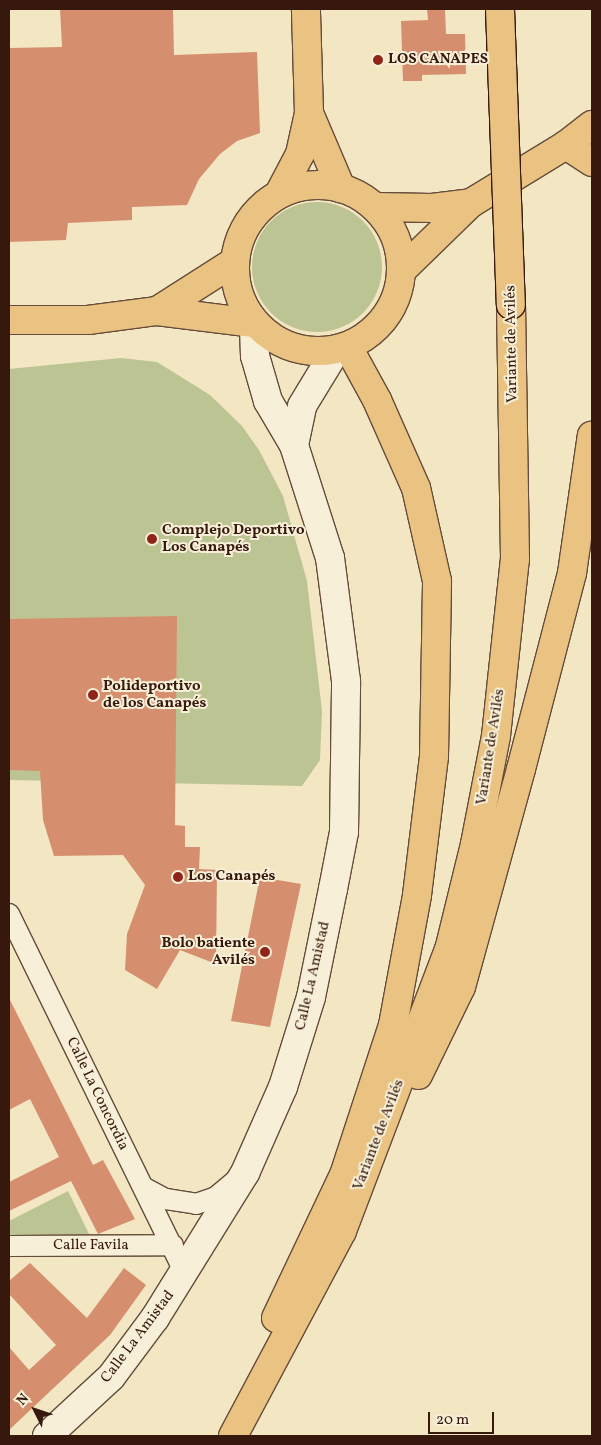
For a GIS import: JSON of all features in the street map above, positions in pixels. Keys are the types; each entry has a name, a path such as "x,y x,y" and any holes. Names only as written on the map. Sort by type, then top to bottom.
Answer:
{"main road":[{"path":"279,194 313,185 342,188 375,207 389,223 398,243 402,270 396,299 388,314 364,338 342,348 308,352 280,344 254,323 236,288 234,262 241,236 254,214 279,194 300,154 309,113 306,9"},
{"name":"Variante de Avilés","path":"233,1436 342,1231 449,950 475,844 496,736 515,559 512,305 500,9"},
{"path":"309,113 342,188"},
{"path":"402,270 471,203 566,145 592,125"},
{"path":"566,145 592,162"},
{"path":"375,207 432,208 471,203"},
{"path":"157,310 234,262"},
{"path":"9,320 88,320 157,310 254,323"},
{"name":"Calle La Amistad","path":"47,1436 111,1377 185,1274 245,1173 283,1087 311,997 344,832 346,681 330,558 294,445 268,401 255,356 254,323"},
{"path":"214,1436 267,1337 344,1175 388,1042 417,894 434,756 437,582 416,488 377,400 342,348"},
{"name":"Calle La Amistad","path":"294,445 302,406 342,348"},
{"path":"342,1231 461,987 572,573 592,435"}],"street":[{"name":"Calle La Concordia","path":"9,914 14,936 173,1246 185,1274"},
{"path":"143,1187 166,1199 196,1204 216,1197 245,1173"},
{"name":"Calle Favila","path":"9,1246 173,1246"}],"green space":[{"path":"317,202 330,203 342,207 363,221 377,242 381,254 381,280 377,292 363,313 342,327 330,331 317,332 304,331 292,327 271,313 257,292 253,280 252,267 253,254 257,242 271,221 292,207 304,203"},
{"name":"Complejo Deportivo Los Canapés","path":"121,358 157,362 210,395 242,426 259,450 283,496 307,581 322,711 320,760 302,786 9,780 9,369"},
{"path":"68,1191 91,1238 9,1237 9,1221"}],"building":[{"path":"60,9 173,9 174,55 257,52 260,133 237,141 220,154 199,179 187,205 132,207 132,220 68,223 66,240 9,242 9,48 62,47"},
{"path":"427,9 445,9 446,34 465,34 466,74 422,75 422,81 403,81 401,21 428,20"},
{"path":"177,616 175,825 185,826 185,847 200,847 199,869 217,870 216,964 180,950 157,989 125,970 127,934 145,885 123,855 54,856 43,820 40,771 9,770 9,619"},
{"name":"Bolo batiente Avilés","path":"260,877 301,884 270,1027 231,1021"},
{"path":"9,998 93,1165 103,1160 135,1219 98,1234 71,1181 9,1211 9,1182 59,1157 30,1099 9,1110"},
{"path":"30,1263 87,1318 124,1268 146,1285 110,1335 9,1430 9,1347 29,1370 56,1345 9,1294 9,1281"}],"place":[{"name":"LOS CANAPES","path":"378,60"},
{"name":"Complejo Deportivo Los Canapés","path":"152,539"},
{"name":"Polideportivo de los Canapés","path":"93,695"},
{"name":"Los Canapés","path":"178,877"},
{"name":"Bolo batiente Avilés","path":"265,952"}]}
